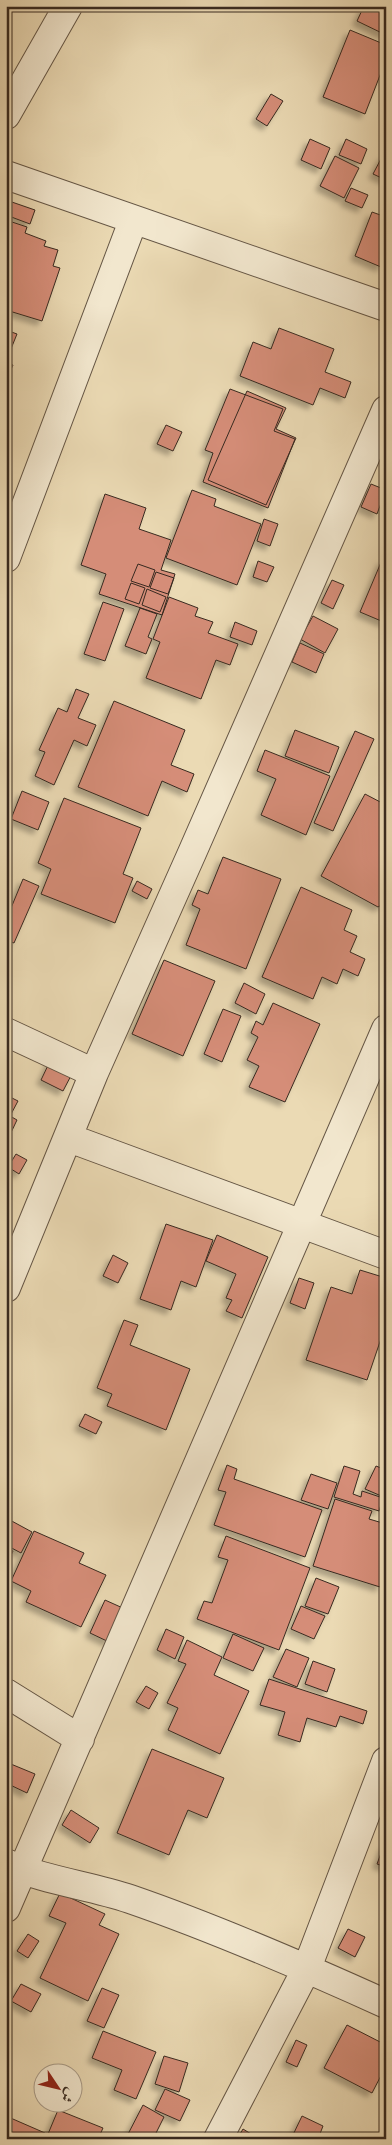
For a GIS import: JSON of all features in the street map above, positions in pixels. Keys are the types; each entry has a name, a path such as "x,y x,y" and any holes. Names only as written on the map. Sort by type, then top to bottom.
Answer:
{"street":[{"path":"6,115 68,6"},
{"path":"6,175 133,221 386,307"},
{"path":"6,558 133,221"},
{"path":"6,1288 94,1073 386,410"},
{"path":"6,1908 15,1867 80,1739 386,1029"},
{"path":"6,1032 94,1073"},
{"path":"69,1138 386,1255"},
{"path":"6,1693 80,1739"},
{"path":"218,2139 307,1968 386,1761"},
{"path":"15,1867 128,1898 307,1968 386,2004"}],"building":[{"path":"364,6 386,6 386,35 357,21"},
{"path":"350,30 386,45 386,66 384,65 365,114 323,97"},
{"path":"271,94 283,101 267,126 256,119"},
{"path":"310,139 330,148 321,169 301,160"},
{"path":"346,139 367,149 361,164 339,155"},
{"path":"383,155 386,157 386,180 373,174"},
{"path":"335,156 359,168 344,198 320,186"},
{"path":"351,188 368,195 362,208 345,201"},
{"path":"6,200 35,210 30,224 6,215"},
{"path":"372,212 386,217 386,255 381,267 355,256"},
{"path":"6,220 27,227 25,233 46,241 44,246 58,250 53,266 60,268 42,321 6,310"},
{"path":"279,328 334,349 325,372 351,382 345,398 320,388 313,405 240,376 253,342 271,349"},
{"path":"6,330 17,334 6,361"},
{"path":"6,363 13,365 6,381"},
{"path":"230,389 283,409 274,431 295,439 268,508 203,482 213,453 205,450"},
{"path":"247,391 286,408 276,429 296,438 266,505 208,480"},
{"path":"166,425 182,432 173,451 157,444"},
{"path":"371,484 386,490 377,514 361,507"},
{"path":"192,490 216,499 214,506 261,524 237,585 166,558"},
{"path":"105,494 146,508 139,529 171,540 161,570 175,574 162,615 99,594 106,574 81,565"},
{"path":"264,519 278,524 270,546 257,541"},
{"path":"382,560 386,561 386,623 360,612"},
{"path":"258,561 274,567 267,582 253,577"},
{"path":"138,564 155,570 149,587 131,581"},
{"path":"156,572 174,578 168,594 150,588"},
{"path":"332,580 344,585 333,609 321,603"},
{"path":"131,583 145,588 139,604 125,599"},
{"path":"147,589 166,597 160,612 142,605"},
{"path":"169,597 198,608 195,616 213,622 208,633 238,644 230,665 216,660 201,699 146,678 160,642 153,639"},
{"path":"103,602 124,609 105,661 84,654"},
{"path":"140,608 157,614 148,637 152,639 146,654 125,646"},
{"path":"313,616 338,629 325,653 300,639"},
{"path":"235,622 257,631 252,645 230,637"},
{"path":"300,643 324,654 316,673 292,662"},
{"path":"76,689 89,694 78,718 96,725 87,746 74,740 54,785 35,776 45,752 39,750 58,708 67,712"},
{"path":"114,701 185,730 171,765 194,774 187,792 162,781 148,816 78,787"},
{"path":"295,730 339,747 329,773 285,756"},
{"path":"355,731 374,739 333,831 314,823"},
{"path":"265,750 330,776 306,835 261,815 276,779 257,771"},
{"path":"22,791 49,802 38,830 11,819"},
{"path":"365,794 386,805 386,902 378,907 321,876"},
{"path":"64,798 141,828 123,874 133,878 115,923 41,894 51,869 38,863"},
{"path":"223,857 281,879 246,969 186,945 200,909 192,905 198,890 208,894"},
{"path":"23,879 39,886 14,943 6,940 6,906 11,908"},
{"path":"137,881 152,889 147,899 132,891"},
{"path":"301,887 352,910 344,930 357,936 350,952 365,959 358,976 343,969 337,984 322,977 313,999 262,977"},
{"path":"164,960 215,981 183,1056 132,1034"},
{"path":"244,983 265,994 256,1014 235,1003"},
{"path":"273,1003 320,1024 285,1102 249,1087 259,1066 247,1060 258,1037 251,1033 256,1021 263,1025"},
{"path":"223,1009 241,1016 222,1062 204,1054"},
{"path":"52,1057 75,1068 63,1091 41,1080"},
{"path":"6,1095 18,1101 10,1116 17,1120 6,1143"},
{"path":"16,1154 27,1160 19,1174 8,1167"},
{"path":"166,1224 213,1240 196,1287 181,1281 171,1310 140,1299"},
{"path":"217,1235 268,1257 242,1318 226,1311 232,1300 226,1298 236,1274 206,1261"},
{"path":"113,1255 128,1263 118,1283 103,1276"},
{"path":"360,1270 386,1278 386,1324 367,1380 306,1360 331,1287 352,1294"},
{"path":"299,1278 314,1283 305,1309 290,1303"},
{"path":"124,1320 138,1325 130,1345 190,1369 166,1430 107,1406 112,1394 97,1388"},
{"path":"85,1414 102,1422 96,1434 79,1426"},
{"path":"227,1465 237,1469 234,1479 322,1510 305,1557 214,1525 226,1492 218,1490"},
{"path":"344,1466 360,1471 353,1494 361,1497 362,1491 383,1498 379,1511 334,1497"},
{"path":"376,1466 386,1470 386,1498 365,1489"},
{"path":"311,1474 337,1483 328,1509 301,1500"},
{"path":"335,1499 372,1511 369,1519 386,1524 386,1570 380,1587 313,1566"},
{"path":"8,1519 32,1532 21,1553 6,1545 6,1523"},
{"path":"34,1531 84,1553 79,1563 106,1575 81,1627 26,1602 31,1591 11,1581"},
{"path":"226,1536 310,1568 279,1650 197,1619 204,1601 212,1603 228,1560 218,1557"},
{"path":"6,1548 13,1551 6,1566"},
{"path":"316,1578 339,1587 328,1614 305,1606"},
{"path":"105,1600 125,1609 109,1642 90,1633"},
{"path":"301,1606 325,1616 314,1639 291,1629"},
{"path":"166,1629 184,1637 175,1659 157,1650"},
{"path":"233,1634 264,1648 253,1671 223,1658"},
{"path":"187,1640 222,1657 214,1675 249,1691 220,1754 168,1730 178,1708 167,1703 186,1664 178,1661"},
{"path":"286,1649 309,1658 297,1687 273,1677"},
{"path":"313,1661 335,1669 327,1692 305,1684"},
{"path":"269,1679 367,1711 363,1724 340,1716 336,1727 307,1718 300,1742 278,1735 285,1712 260,1705"},
{"path":"146,1686 158,1693 149,1709 136,1702"},
{"path":"152,1749 224,1778 207,1818 188,1810 169,1855 117,1833"},
{"path":"6,1762 35,1774 27,1793 6,1783"},
{"path":"71,1810 99,1828 90,1843 62,1825"},
{"path":"384,1845 386,1845 386,1867 377,1864"},
{"path":"60,1893 105,1914 99,1925 119,1934 88,2001 40,1978 66,1923 49,1916"},
{"path":"348,1929 365,1937 355,1957 338,1948"},
{"path":"28,1934 39,1941 28,1958 17,1951"},
{"path":"21,1984 41,1994 31,2012 11,2001"},
{"path":"102,1988 119,1995 104,2028 87,2021"},
{"path":"347,2025 386,2045 386,2066 372,2093 324,2068"},
{"path":"103,2031 156,2052 136,2099 114,2090 122,2070 92,2058"},
{"path":"296,2040 307,2045 297,2067 286,2062"},
{"path":"164,2056 188,2063 179,2092 155,2084"},
{"path":"165,2089 190,2100 180,2121 155,2110"},
{"path":"143,2105 164,2117 153,2139 128,2139 126,2138"},
{"path":"57,2112 63,2112 103,2128 98,2139 60,2139 48,2134"},
{"path":"6,2116 45,2133 43,2139 6,2139"},
{"path":"302,2116 323,2126 318,2139 291,2139"},
{"path":"243,2129 256,2137 256,2139 237,2139"}]}
